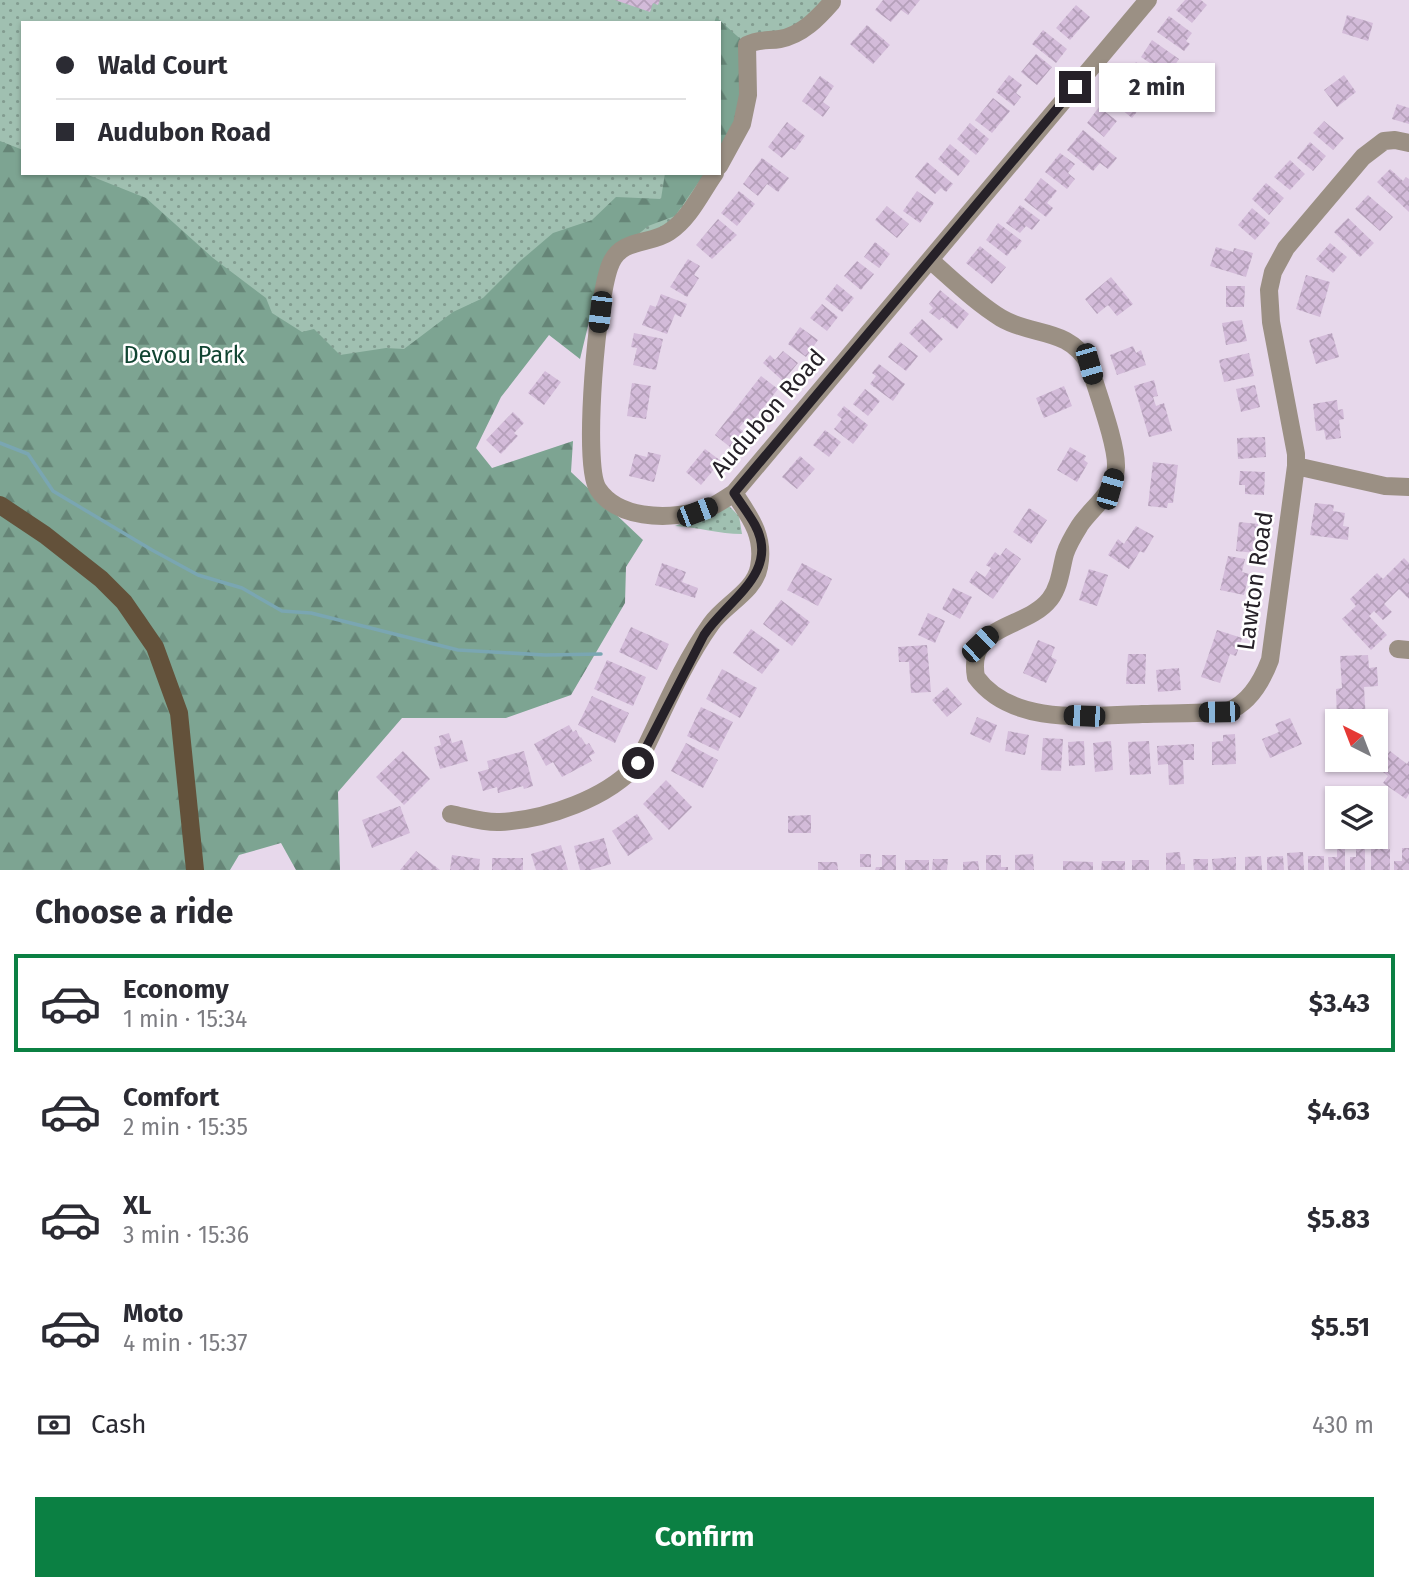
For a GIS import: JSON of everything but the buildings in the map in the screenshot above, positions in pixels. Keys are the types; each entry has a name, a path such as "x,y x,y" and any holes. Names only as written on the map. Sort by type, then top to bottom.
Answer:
{"main road":[{"path":"0,505 45,535 101,579 124,602 155,647 179,713 195,870"}],"street":[{"name":"Audubon Road","path":"714,175 684,219 668,233 628,245 611,264 602,293 595,349 590,452 592,474 598,489 608,499 639,514 697,512 716,505 734,493 1148,0"},
{"path":"721,162 742,124 748,95 747,45 755,40 790,36 818,17 832,2"},
{"name":"Lawton Road","path":"930,260 1001,318 1064,338 1083,354 1089,364 1116,467 1110,489 1081,524 1066,550 1058,584 1051,598 1036,611 990,634 980,644 976,656 976,677 991,694 1023,708 1058,715 1219,712 1236,708 1247,700 1260,682 1270,660 1296,466 1271,322 1269,290 1273,272 1286,248 1363,157 1384,141 1409,143"},
{"path":"1296,466 1385,486 1409,487"},
{"path":"451,814 497,823 531,818 599,796 626,778 638,763 712,622 750,584 759,570 760,541 756,527 734,493"}],"green space":[{"name":"Devou Park","path":"0,0 833,0 818,17 747,45 721,25 721,21 21,21 21,175 714,175 684,219 645,239 236,544 0,505"},
{"path":"721,22 747,45 748,95 721,149"},
{"path":"0,141 21,149 21,175 88,175 146,198 213,258 266,298 272,313 302,332 314,329 340,355 386,348 404,349 453,312 483,298 553,233 592,220 616,197 661,199 665,175 704,175 675,216 648,226 603,264 580,359 549,335 501,397 476,448 492,468 573,441 571,472 643,540 626,567 625,603 571,695 506,718 402,718 338,792 340,870 296,870 281,843 239,855 230,870 0,870"},
{"path":"727,504 739,516 742,534 675,526"}],"waterway":[{"path":"0,443 28,454 53,491 152,550 198,575 242,588 282,611 311,613 458,650 545,655 601,654"}],"route":[{"path":"638,763 712,622 750,584 759,570 761,553 756,527 734,493 1075,87"}]}
